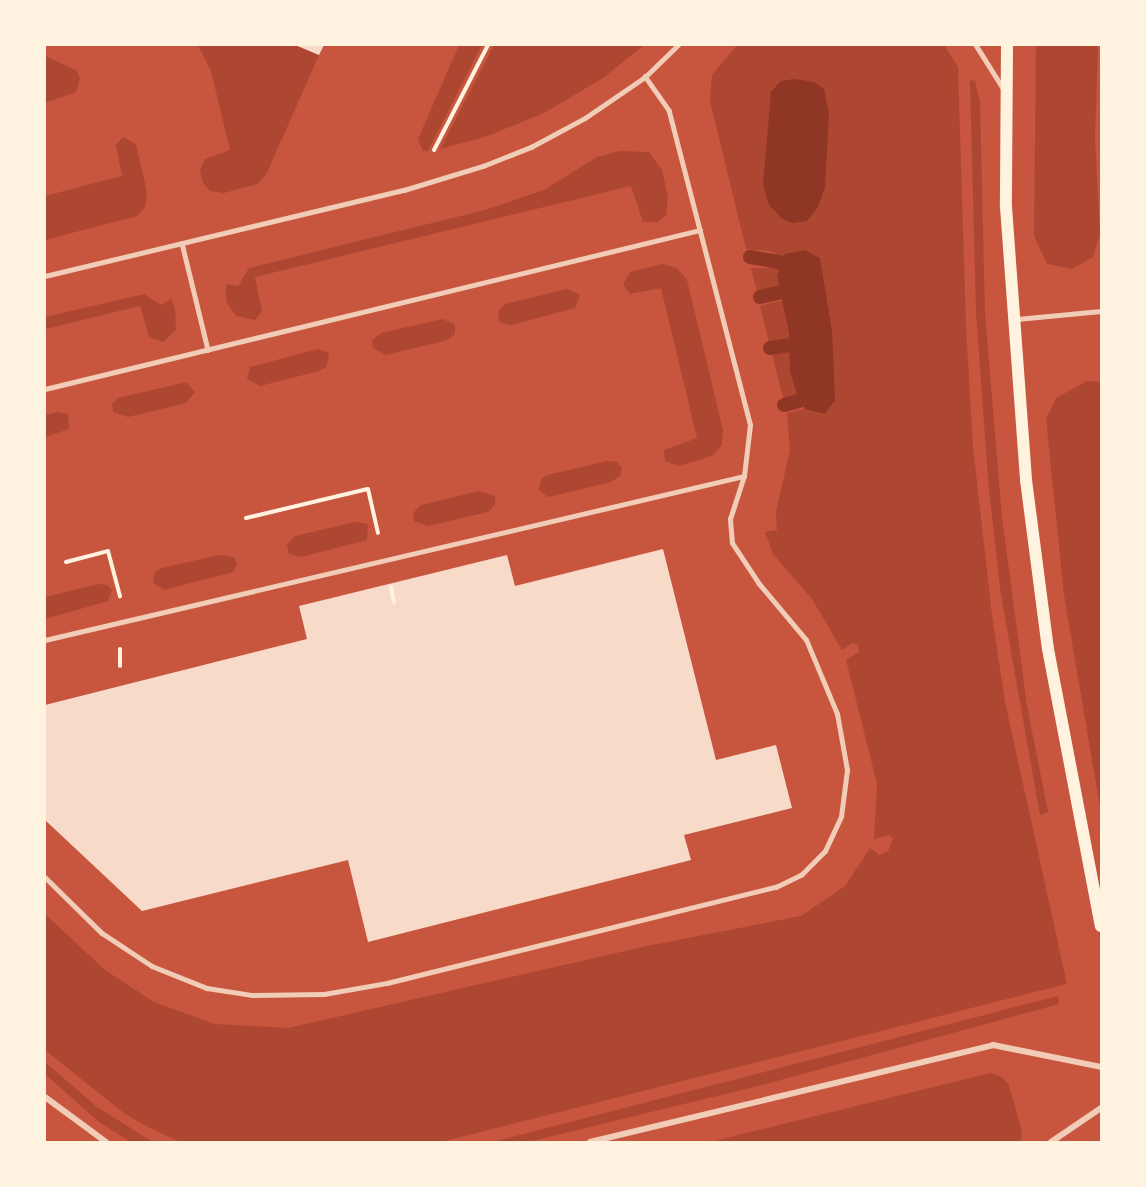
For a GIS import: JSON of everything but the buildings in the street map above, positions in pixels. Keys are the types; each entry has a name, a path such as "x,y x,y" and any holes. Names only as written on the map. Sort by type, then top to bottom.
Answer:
{"main road":[{"path":"1007,45 1005,91 1011,320 1026,480 1048,649 1101,926"}],"street":[{"path":"590,1142 993,1045 1101,1067"},
{"path":"45,1096 106,1142"},
{"path":"1051,1142 1101,1108"}],"lane":[{"path":"45,276 404,190 483,166 531,147 585,118 645,77 678,45"},
{"path":"976,45 1005,91"},
{"path":"45,877 102,933 152,966 207,988 252,995 324,994 387,983 748,895 801,875 825,851 841,817 847,770 837,714 806,640 759,584 732,543 730,519 744,476 750,426 669,111 645,77"},
{"path":"45,389 700,230"},
{"path":"182,243 208,350"},
{"path":"1011,320 1101,311"},
{"path":"45,640 744,476"}],"path":[{"path":"434,150 488,45"},
{"path":"246,518 368,489 394,602"}],"shaded area":[{"path":"198,45 295,45 319,55 266,175 257,184 224,193 210,191 203,183 200,170 205,159 230,150 211,71"},
{"path":"459,45 482,45 428,151 423,151 418,139"},
{"path":"494,45 644,45 603,78 544,113 485,137 440,149"},
{"path":"737,45 944,45 958,67 966,326 973,447 992,615 1005,702 1067,984 441,1142 180,1142 150,1128 125,1114 45,1050 45,914 105,970 154,1002 215,1024 288,1028 647,946 801,916 845,886 870,848 879,855 888,851 893,839 890,835 874,839 877,784 846,660 859,652 858,645 853,643 842,650 812,599 773,554 765,532 777,530 776,512 790,450 787,413 805,409 797,396 784,401 772,354 788,352 788,339 769,342 760,306 783,300 779,288 757,291 751,268 777,268 782,257 769,251 746,249 710,101 712,75"},
{"path":"1036,45 1098,45 1095,140 1100,234 1093,257 1072,269 1047,264 1034,236"},
{"path":"45,56 76,70 80,78 76,92 45,103"},
{"path":"794,79 814,82 824,89 829,114 825,187 818,207 807,221 793,223 782,219 769,205 763,185 771,92 781,81"},
{"path":"970,80 975,81 980,102 985,313 1002,517 1027,706 1048,812 1040,815 1001,595 989,491 976,313"},
{"path":"123,137 136,144 147,192 145,207 137,216 45,240 45,196 122,176 116,145"},
{"path":"620,151 649,152 662,170 668,197 666,215 658,222 643,222 631,186 255,277 262,311 255,320 236,316 226,301 226,284 238,286 249,268 485,210 544,190 597,157"},
{"path":"805,250 820,258 832,331 835,400 825,414 805,409 798,397 790,372 789,333 777,276 785,254"},
{"path":"663,264 677,268 687,280 723,430 722,445 712,456 679,466 665,461 664,450 697,438 661,288 630,294 623,285 630,272"},
{"path":"567,289 580,295 575,308 511,325 500,323 499,310 505,304"},
{"path":"144,294 161,305 171,299 175,308 176,330 163,342 149,337 140,306 45,329 45,317"},
{"path":"443,319 455,325 455,334 448,340 386,355 373,348 372,340 381,333"},
{"path":"318,349 328,352 329,357 326,367 319,371 260,386 247,379 250,367"},
{"path":"1087,381 1101,382 1101,813 1064,595 1046,419 1056,398"},
{"path":"186,382 195,392 186,403 128,417 113,412 112,404 118,398"},
{"path":"58,412 68,414 69,429 45,437 45,415"},
{"path":"607,461 617,462 622,468 620,476 611,482 548,497 538,490 542,478 548,475"},
{"path":"479,491 495,496 495,505 488,512 428,526 414,521 413,513 421,505"},
{"path":"355,522 368,524 367,540 301,557 289,554 287,544 295,536"},
{"path":"219,555 234,557 237,565 233,572 164,590 153,583 155,572 162,568"},
{"path":"98,584 107,585 112,590 108,601 45,619 45,597"},
{"path":"1058,996 1059,1004 762,1085 528,1142 493,1142"},
{"path":"45,1062 97,1107 153,1142 131,1142 99,1122 45,1074"},
{"path":"990,1073 1002,1077 1009,1085 1022,1132 1020,1142 710,1142"}],"waterway":[{"path":"750,257 796,265"},
{"path":"760,297 798,288"},
{"path":"770,348 806,342"},
{"path":"784,405 817,396"}]}
